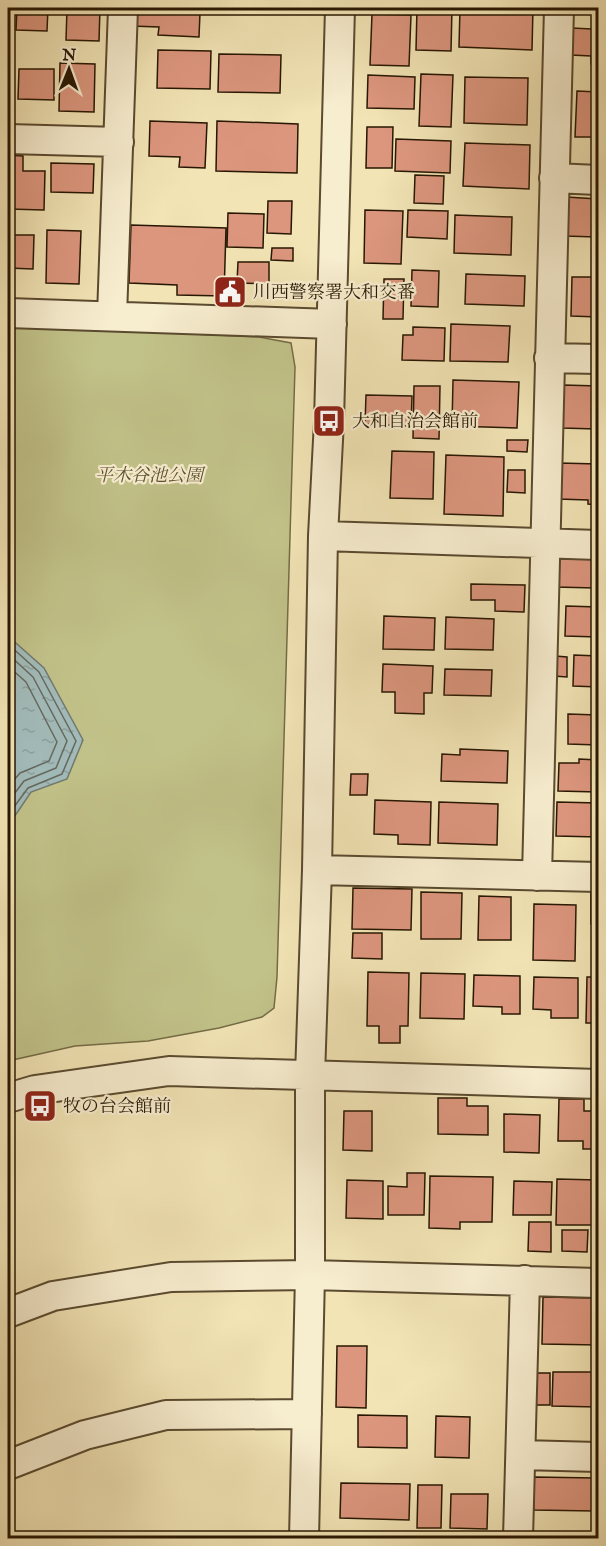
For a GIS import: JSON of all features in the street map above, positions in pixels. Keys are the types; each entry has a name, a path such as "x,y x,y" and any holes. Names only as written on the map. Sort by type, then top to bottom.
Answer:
{"street":[{"path":"112,316 123,8"},
{"path":"304,1539 310,1275 310,1076 317,870 323,536 332,324 340,8"},
{"path":"537,876 559,8"},
{"path":"8,139 119,142"},
{"path":"554,178 598,180"},
{"path":"8,313 332,324"},
{"path":"549,358 598,359"},
{"path":"323,536 598,545"},
{"path":"317,870 598,877"},
{"path":"8,1098 35,1090 169,1071 598,1084"},
{"path":"8,1312 53,1296 171,1277 310,1275 598,1283"},
{"path":"518,1539 525,1280"},
{"path":"8,1465 85,1435 166,1415 307,1414"},
{"path":"520,1455 598,1457"}],"green space":[{"name":"平木谷池公園","path":"8,326 259,337 291,343 295,367 277,977 274,1008 262,1017 219,1028 148,1041 75,1046 8,1061"}],"water":[{"path":"8,636 44,668 83,740 67,779 31,792 8,826"}],"building":[{"path":"17,8 48,8 47,31 16,30"},
{"path":"67,8 100,8 99,41 66,40"},
{"path":"131,8 196,8 196,13 200,13 199,37 158,35 159,27 131,26"},
{"path":"417,8 452,8 451,51 416,50"},
{"path":"460,8 533,8 532,50 459,47"},
{"path":"372,14 411,15 409,66 370,65"},
{"path":"593,18 598,18 598,64 591,64 591,56 571,55 572,28 592,29"},
{"path":"158,50 211,51 210,89 157,88"},
{"path":"219,54 281,55 280,93 218,92"},
{"path":"8,61 12,61 11,100 8,100"},
{"path":"60,63 95,64 94,112 59,111"},
{"path":"19,69 54,69 54,100 18,99"},
{"path":"421,74 453,75 451,127 419,126"},
{"path":"368,75 415,77 414,109 367,108"},
{"path":"465,77 528,78 527,125 464,123"},
{"path":"577,91 598,92 598,137 575,137"},
{"path":"150,121 207,123 205,168 179,167 180,157 149,156"},
{"path":"217,121 298,124 297,173 216,171"},
{"path":"367,127 393,127 392,168 366,168"},
{"path":"396,139 451,141 450,173 395,171"},
{"path":"465,143 530,145 529,189 463,186"},
{"path":"8,155 23,156 23,171 45,171 44,210 8,209"},
{"path":"51,163 94,164 93,193 51,192"},
{"path":"415,175 444,176 443,204 414,203"},
{"path":"566,197 598,199 596,237 565,236"},
{"path":"268,201 292,201 291,234 267,233"},
{"path":"365,210 403,211 401,264 364,263"},
{"path":"408,210 448,211 447,239 407,237"},
{"path":"228,213 264,214 263,248 227,247"},
{"path":"455,215 512,217 511,255 454,253"},
{"path":"131,225 226,228 224,296 177,295 177,285 129,283"},
{"path":"47,230 81,231 79,284 46,283"},
{"path":"8,235 34,235 33,269 8,268"},
{"path":"272,248 293,248 293,261 271,260"},
{"path":"238,262 269,262 269,284 237,283"},
{"path":"412,270 439,271 438,307 411,306"},
{"path":"466,274 525,276 524,306 465,304"},
{"path":"572,277 598,277 598,317 571,316"},
{"path":"384,279 404,279 403,319 383,319"},
{"path":"451,324 510,326 508,362 450,361"},
{"path":"413,327 445,328 444,361 402,360 403,335 413,335"},
{"path":"453,380 519,382 517,428 452,426"},
{"path":"563,385 598,386 596,429 562,428"},
{"path":"414,386 440,386 439,439 413,438"},
{"path":"366,395 412,396 411,426 365,424"},
{"path":"507,440 528,440 527,452 507,451"},
{"path":"392,451 434,452 433,499 390,498"},
{"path":"446,455 504,457 503,516 444,514"},
{"path":"559,463 598,464 598,505 588,504 588,500 558,499"},
{"path":"508,470 525,470 525,493 507,492"},
{"path":"556,557 595,558 595,588 555,587"},
{"path":"471,584 525,585 524,612 495,611 495,600 471,600"},
{"path":"566,606 598,607 598,637 565,636"},
{"path":"384,616 435,618 434,650 383,649"},
{"path":"446,617 494,619 493,650 445,649"},
{"path":"574,655 598,656 598,687 573,686"},
{"path":"555,656 567,657 567,677 554,676"},
{"path":"383,664 433,666 432,693 424,693 424,714 395,713 395,692 382,692"},
{"path":"445,669 492,670 491,696 444,695"},
{"path":"568,714 598,715 598,745 568,744"},
{"path":"460,749 508,751 507,783 441,781 442,754 460,755"},
{"path":"579,759 598,760 598,792 558,791 559,763 579,763"},
{"path":"351,774 368,774 367,795 350,795"},
{"path":"375,800 431,802 430,845 398,844 398,835 374,834"},
{"path":"439,802 498,804 497,845 438,843"},
{"path":"557,802 598,803 598,837 556,836"},
{"path":"353,888 412,889 411,930 352,929"},
{"path":"421,892 462,893 461,939 421,939"},
{"path":"591,893 598,893 598,925 591,924"},
{"path":"479,896 511,897 511,940 478,940"},
{"path":"534,904 576,905 575,961 533,960"},
{"path":"353,933 382,933 382,959 352,958"},
{"path":"368,972 409,973 408,1026 400,1026 400,1043 379,1043 379,1026 367,1026"},
{"path":"421,973 465,974 464,1019 420,1018"},
{"path":"474,975 520,976 520,1014 502,1014 502,1007 473,1006"},
{"path":"534,977 578,978 578,1018 551,1018 551,1010 533,1009"},
{"path":"587,977 598,977 598,1023 586,1023"},
{"path":"438,1098 467,1098 467,1106 488,1106 488,1135 438,1134"},
{"path":"559,1099 584,1099 584,1111 598,1111 598,1149 583,1149 583,1141 558,1141"},
{"path":"344,1111 372,1111 372,1151 343,1150"},
{"path":"504,1114 540,1115 539,1153 504,1152"},
{"path":"407,1173 425,1173 424,1215 388,1215 388,1186 407,1187"},
{"path":"430,1176 493,1177 492,1222 460,1222 460,1229 429,1228"},
{"path":"557,1179 598,1180 598,1225 556,1225"},
{"path":"347,1180 383,1181 383,1219 346,1218"},
{"path":"514,1181 552,1182 551,1215 513,1215"},
{"path":"529,1222 551,1222 551,1252 528,1251"},
{"path":"562,1230 588,1230 587,1252 562,1251"},
{"path":"543,1297 598,1298 598,1345 542,1344"},
{"path":"337,1346 367,1346 366,1408 336,1407"},
{"path":"553,1372 597,1372 597,1407 552,1406"},
{"path":"533,1373 550,1373 550,1405 532,1405"},
{"path":"358,1415 407,1416 407,1448 358,1447"},
{"path":"436,1416 470,1417 469,1458 435,1457"},
{"path":"534,1477 595,1478 594,1511 534,1510"},
{"path":"341,1483 410,1484 409,1520 340,1518"},
{"path":"418,1485 442,1485 441,1528 417,1528"},
{"path":"451,1494 488,1494 487,1529 450,1528"},
{"path":"527,1533 550,1533 550,1538 527,1538"}],"place":[{"name":"川西警察署大和交番","path":"230,292"},
{"name":"大和自治会館前","path":"329,421"},
{"name":"牧の台会館前","path":"40,1106"}]}
